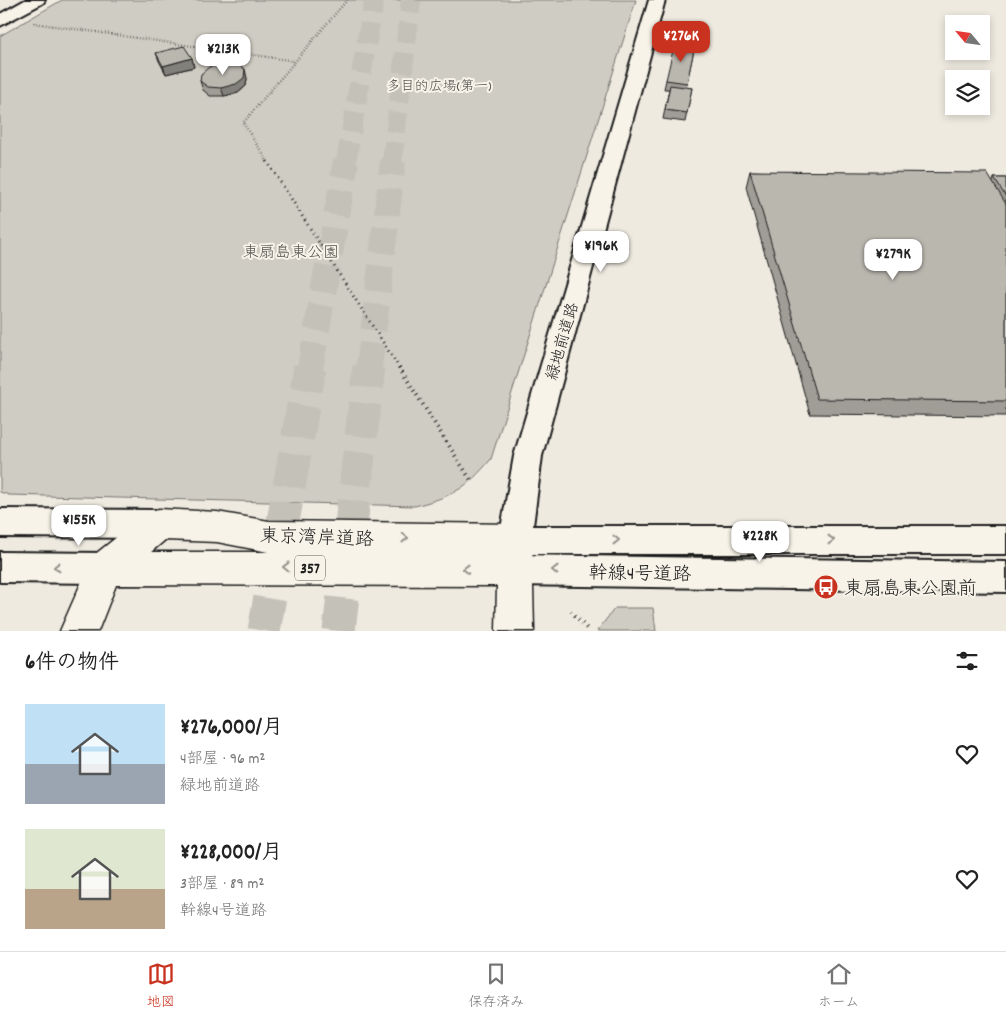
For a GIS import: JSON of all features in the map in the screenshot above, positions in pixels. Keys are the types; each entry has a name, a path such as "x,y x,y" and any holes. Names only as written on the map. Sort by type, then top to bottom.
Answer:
{"highway":[{"name":"東京湾岸道路","path":"159,524 217,527 269,537 515,555"},
{"path":"79,631 106,568 159,524"},
{"name":"東京湾岸道路","path":"106,568 515,555"},
{"path":"515,555 515,631"}],"street":[{"path":"2,20 37,0"},
{"name":"緑地前道路","path":"515,555 528,456 657,0"},
{"path":"0,506 30,512 44,525"},
{"path":"0,523 44,525 159,524"},
{"name":"幹線4号道路","path":"515,555 1006,540"},
{"name":"幹線4号道路","path":"515,555 1006,577"},
{"path":"0,567 106,568"}],"path":[{"path":"347,0 243,123 472,482"},
{"path":"2,20 295,61"},
{"path":"571,611 589,631"}],"green space":[{"name":"東扇島東公園","path":"62,0 636,0 491,459 474,478 449,495 415,506 9,495 0,492 0,36"},
{"path":"615,608 653,608 656,631 597,631"}],"building":[{"path":"675,42 695,45 687,83 666,80"},
{"path":"184,46 192,58 163,66 156,53"},
{"path":"236,64 245,69 244,78 236,84 221,88 208,87 200,81 201,74 209,67"},
{"path":"670,85 692,88 687,113 665,110"},
{"path":"750,171 987,173 1006,204 1006,401 817,399"},
{"path":"994,178 1006,178 1006,197"}],"tunnel":[{"path":"346,162 374,0"},
{"path":"392,162 411,0"},
{"path":"310,369 346,161"},
{"path":"369,369 393,161"},
{"path":"264,631 310,367"},
{"path":"339,631 369,367"}],"place":[{"name":"東扇島東公園前","path":"826,587"}],"park label":[{"name":"多目的広場(第一)","path":"439,85"}]}
